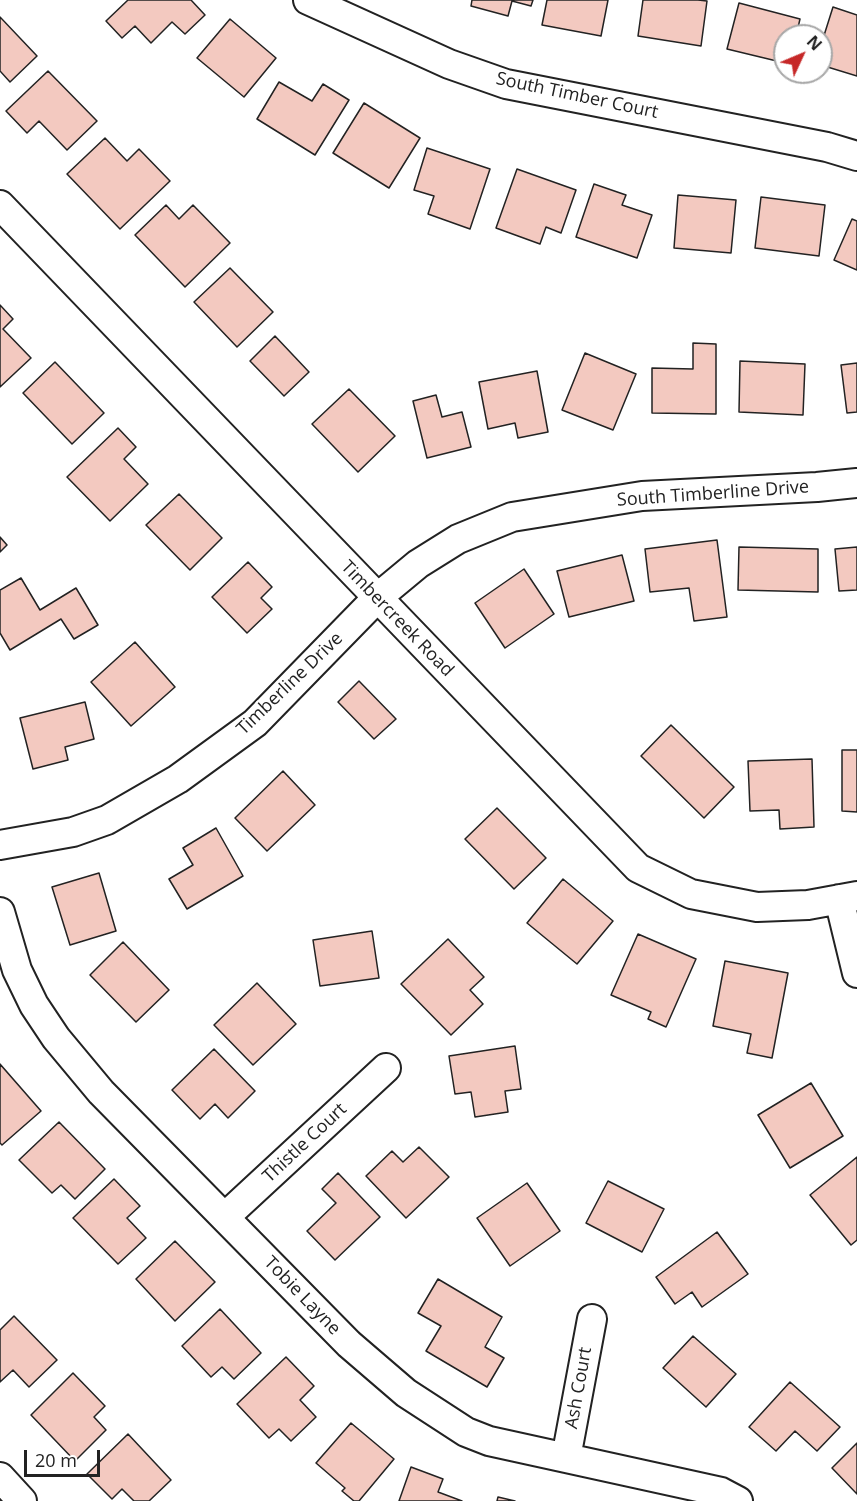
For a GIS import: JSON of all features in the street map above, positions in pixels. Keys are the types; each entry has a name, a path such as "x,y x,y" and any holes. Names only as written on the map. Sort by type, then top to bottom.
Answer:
{"street":[{"name":"South Timber Court","path":"308,0 449,64 506,84 827,147 857,156"},
{"name":"Timbercreek Road","path":"0,205 638,868 692,894 757,907 808,905 848,898"},
{"name":"South Timberline Drive","path":"377,598 418,564 458,538 512,517 642,496 857,483"},
{"name":"Timberline Drive","path":"0,845 73,832 106,820 178,780 255,723 377,598"},
{"path":"848,898 857,973"},
{"name":"Tobie Layne","path":"0,912 17,970 34,1005 56,1038 101,1092 349,1344 406,1392 466,1432 489,1441 721,1492 738,1501"},
{"name":"Thistle Court","path":"225,1217 386,1068"},
{"name":"Ash Court","path":"566,1458 592,1318"},
{"path":"0,1477 22,1501"}],"building":[{"path":"128,0 191,0 205,15 185,34 172,22 151,43 135,26 122,38 106,21"},
{"path":"472,0 533,0 531,6 512,1 508,16 471,6"},
{"path":"547,0 608,0 601,36 542,25"},
{"path":"643,0 707,1 701,46 638,36"},
{"path":"739,3 800,19 799,24 773,24 773,60 727,49"},
{"path":"833,7 857,15 857,76 833,69 833,24 828,24"},
{"path":"0,17 37,56 10,82 0,71"},
{"path":"230,19 276,58 244,97 197,58"},
{"path":"48,71 97,121 67,150 39,121 27,133 6,111"},
{"path":"279,82 312,101 323,84 349,100 315,155 257,119"},
{"path":"364,103 420,138 389,188 333,153"},
{"path":"105,138 127,161 139,149 170,181 120,229 67,174"},
{"path":"427,148 490,169 470,229 428,214 434,196 414,190"},
{"path":"517,169 576,190 561,233 546,227 540,244 496,228"},
{"path":"594,184 626,195 622,205 652,215 637,258 576,237"},
{"path":"678,195 736,200 731,253 674,248"},
{"path":"761,197 825,205 819,256 755,248"},
{"path":"166,205 179,219 193,205 230,243 185,287 135,235"},
{"path":"852,219 857,221 857,270 834,260"},
{"path":"230,268 273,312 237,347 194,302"},
{"path":"0,305 13,319 3,329 31,358 0,387"},
{"path":"275,336 309,372 284,396 250,361"},
{"path":"693,343 716,344 716,414 652,413 652,368 693,369"},
{"path":"585,353 636,374 613,430 562,410"},
{"path":"740,361 805,364 803,415 739,412"},
{"path":"55,362 104,413 72,444 23,393"},
{"path":"857,363 857,412 847,413 841,365"},
{"path":"537,371 548,432 518,438 515,423 488,429 479,382"},
{"path":"349,389 395,436 358,472 312,424"},
{"path":"436,395 442,417 462,412 471,447 427,458 413,401"},
{"path":"118,428 136,447 124,459 148,484 110,521 67,477"},
{"path":"179,494 222,538 190,570 146,525"},
{"path":"0,537 7,545 0,552"},
{"path":"717,540 727,617 694,621 689,588 650,592 645,549"},
{"path":"739,547 818,549 818,592 738,590"},
{"path":"857,547 857,590 839,591 835,549"},
{"path":"622,555 634,601 569,617 557,571"},
{"path":"248,562 272,587 261,598 272,609 247,633 212,597"},
{"path":"524,569 554,614 505,648 475,603"},
{"path":"21,578 40,610 76,588 98,625 74,639 61,619 10,650 0,633 0,590"},
{"path":"135,642 175,687 131,726 91,682"},
{"path":"359,681 396,719 374,739 338,702"},
{"path":"85,702 94,739 65,747 68,760 33,769 20,718"},
{"path":"671,725 734,787 704,818 641,756"},
{"path":"842,750 857,750 857,812 842,811"},
{"path":"812,759 814,827 780,829 779,810 750,811 748,761"},
{"path":"283,771 315,805 267,851 235,818"},
{"path":"497,808 546,858 514,889 465,839"},
{"path":"216,828 243,876 187,909 169,879 193,865 183,848"},
{"path":"99,873 116,931 70,945 52,887"},
{"path":"563,879 613,921 577,964 527,923"},
{"path":"372,931 379,978 320,986 313,940"},
{"path":"638,934 696,959 666,1027 648,1019 651,1012 611,995"},
{"path":"448,939 484,977 470,990 483,1004 451,1035 401,984"},
{"path":"123,942 169,990 136,1022 90,975"},
{"path":"725,961 788,973 772,1058 747,1053 751,1034 713,1026"},
{"path":"257,983 296,1024 253,1065 214,1025"},
{"path":"515,1046 521,1089 505,1091 508,1112 475,1117 471,1092 455,1094 449,1056"},
{"path":"214,1049 255,1091 228,1118 215,1104 200,1119 172,1090"},
{"path":"0,1064 41,1111 2,1145 0,1143"},
{"path":"811,1083 843,1136 790,1168 758,1115"},
{"path":"59,1122 105,1169 75,1199 61,1185 52,1193 19,1160"},
{"path":"419,1147 449,1177 406,1218 366,1176 392,1151 403,1162"},
{"path":"857,1157 857,1240 851,1245 810,1195"},
{"path":"338,1173 380,1217 335,1260 307,1231 336,1203 322,1189"},
{"path":"114,1179 140,1206 127,1218 146,1238 118,1264 73,1218"},
{"path":"608,1181 664,1209 642,1252 586,1223"},
{"path":"527,1183 560,1231 510,1266 477,1218"},
{"path":"717,1232 748,1274 702,1307 692,1292 675,1304 656,1277"},
{"path":"175,1241 215,1282 175,1321 136,1279"},
{"path":"438,1279 502,1317 485,1347 504,1358 487,1387 426,1351 441,1326 418,1313"},
{"path":"220,1309 261,1353 234,1379 222,1367 211,1377 182,1346"},
{"path":"14,1316 57,1360 29,1387 13,1370 0,1382 0,1330"},
{"path":"693,1336 736,1374 706,1407 663,1368"},
{"path":"286,1357 314,1386 300,1400 316,1417 291,1441 279,1429 269,1438 237,1404"},
{"path":"73,1373 105,1406 94,1417 106,1430 75,1461 31,1415"},
{"path":"790,1382 840,1427 817,1451 795,1431 776,1451 749,1427"},
{"path":"351,1423 394,1459 359,1501 354,1501 342,1491 345,1488 316,1463"},
{"path":"128,1434 171,1480 149,1501 134,1501 122,1489 112,1499 87,1474"},
{"path":"857,1443 857,1494 832,1468"},
{"path":"411,1467 443,1479 438,1492 462,1501 399,1501"},
{"path":"498,1497 515,1501 497,1501"}]}
